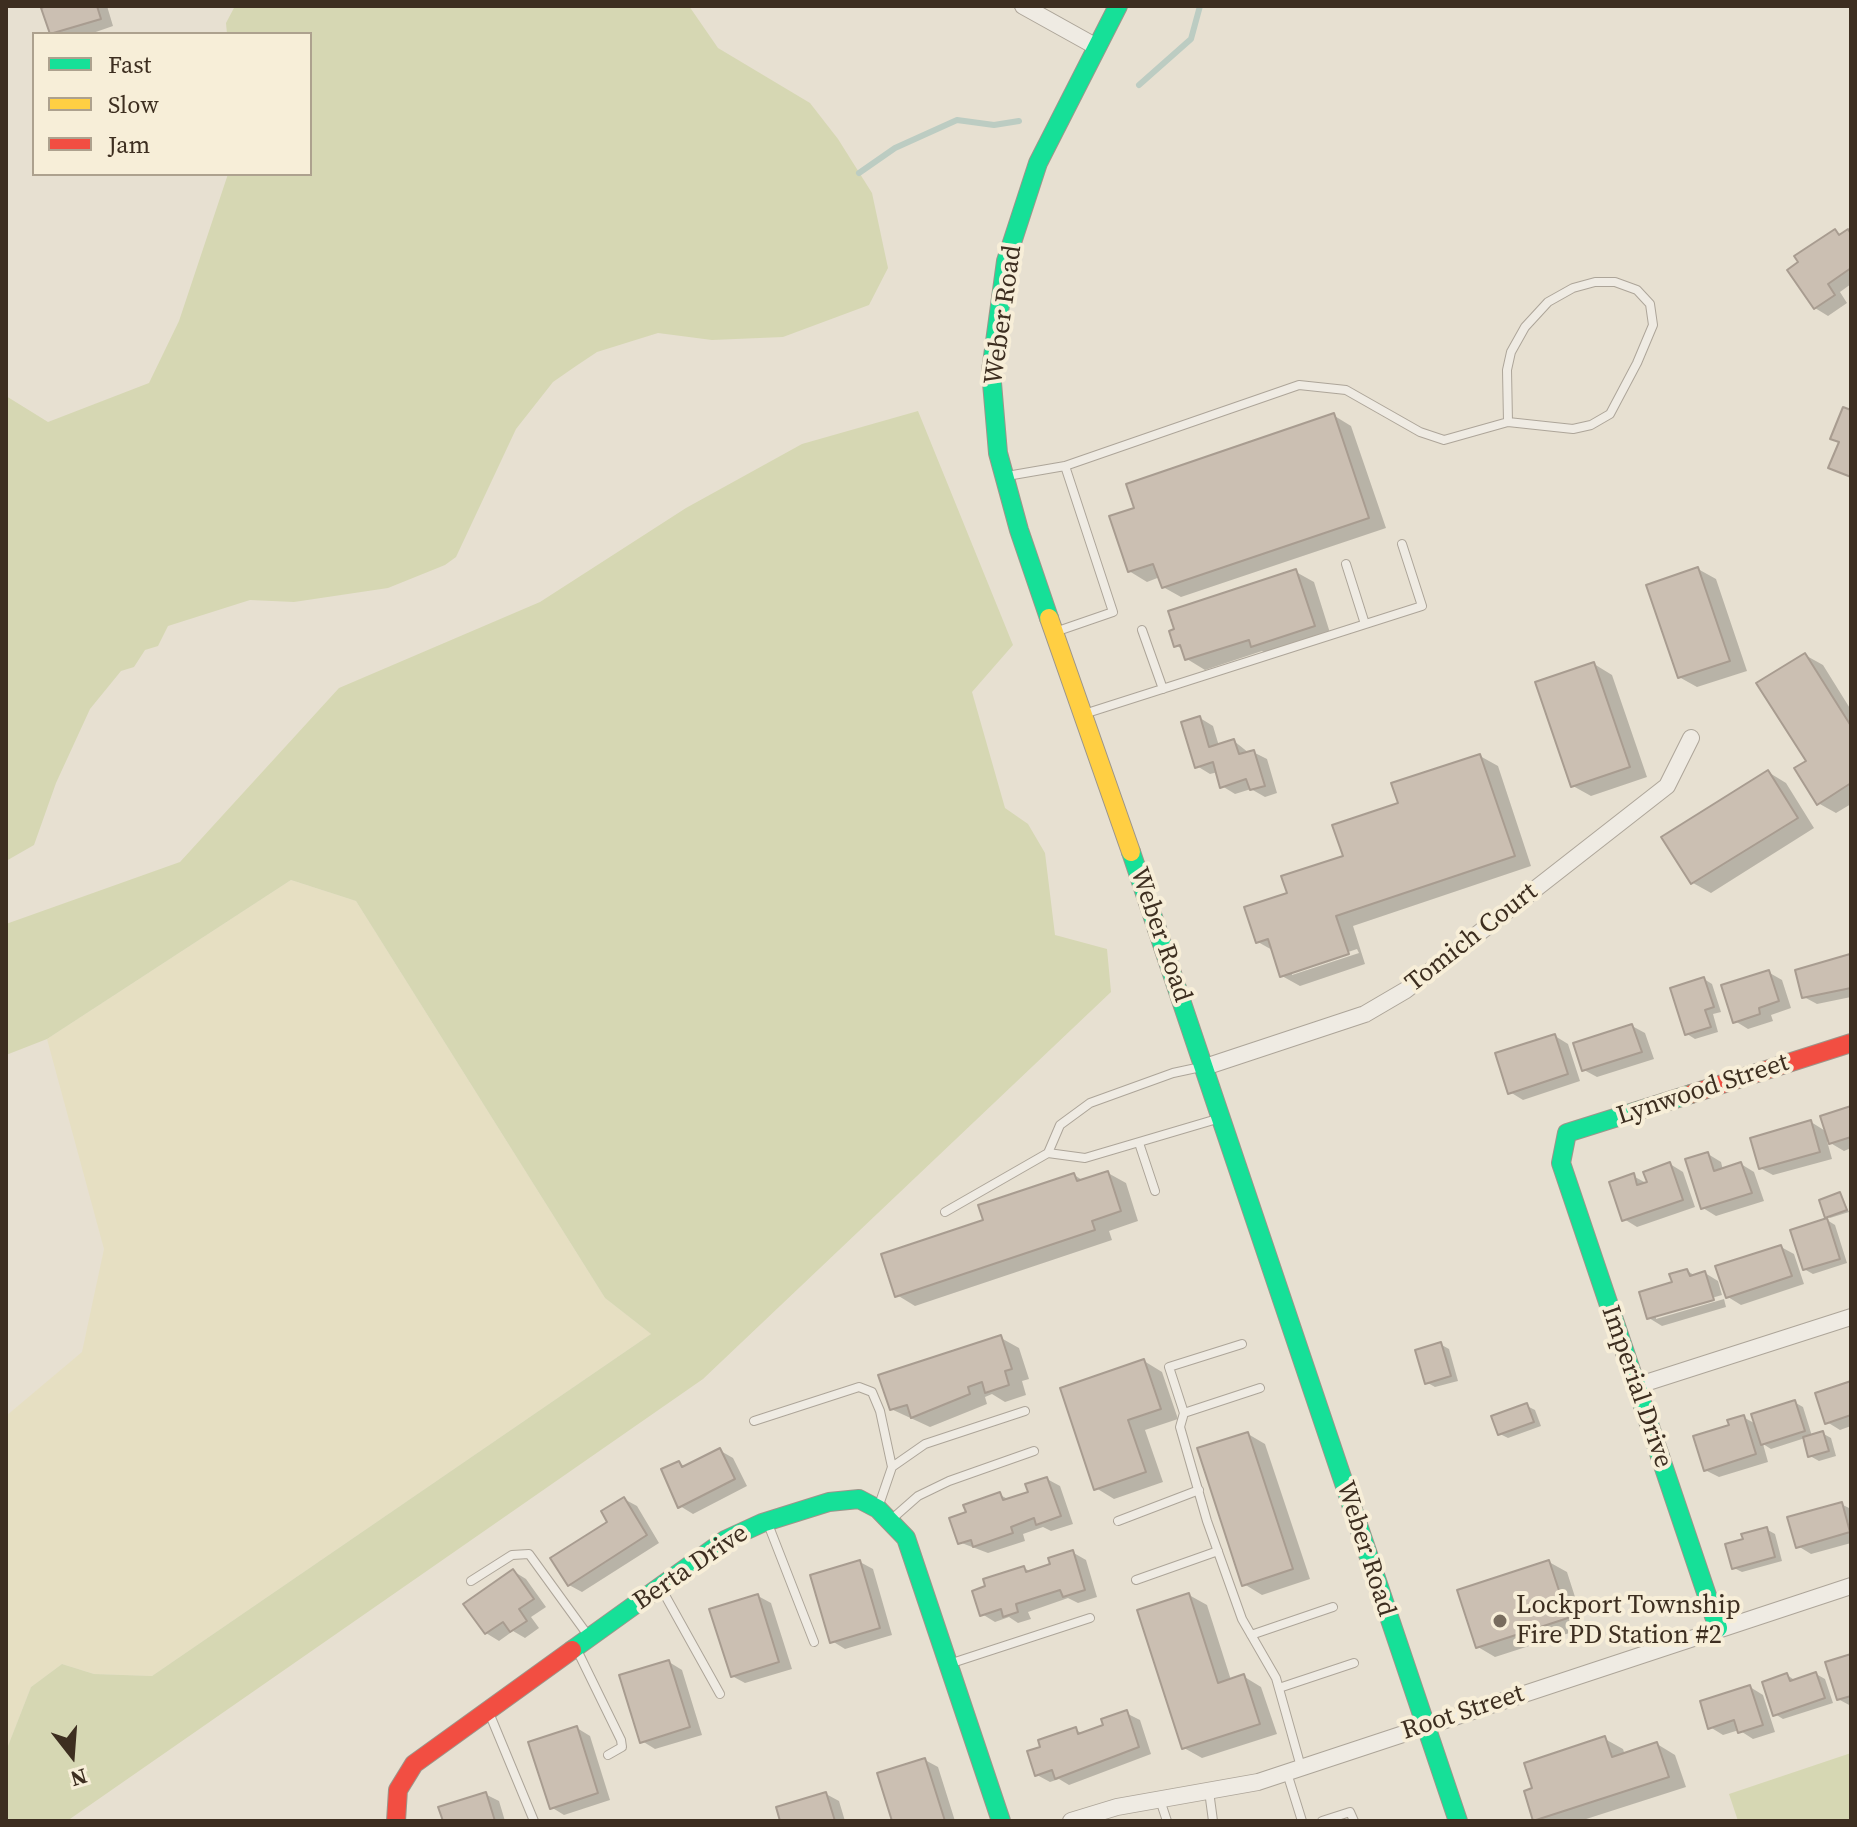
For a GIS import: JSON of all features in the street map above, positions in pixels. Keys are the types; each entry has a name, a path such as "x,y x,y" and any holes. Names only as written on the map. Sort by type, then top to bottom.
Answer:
{"main road":[{"name":"Weber Road","path":"1118,6 1038,163 1006,261 991,371 998,453 1055,632 1205,1067 1458,1821"},
{"name":"Lynwood Street","path":"1564,1145 1567,1133 1851,1043"},
{"name":"Imperial Drive","path":"1564,1145 1561,1163 1718,1628"},
{"name":"Berta Drive","path":"396,1821 398,1790 414,1764 725,1540 767,1521 829,1502 859,1499 884,1515"},
{"path":"884,1515 906,1538 1001,1821"}],"street":[{"path":"1023,6 1095,46"},
{"name":"Tomich Court","path":"1205,1067 1365,1014 1406,990 1667,786 1691,738"},
{"path":"1636,1386 1851,1317"},
{"name":"Root Street","path":"1071,1821 1160,1799 1258,1782 1851,1586"}],"lane":[{"path":"1004,476 1065,466 1299,385 1346,390 1420,432 1444,440 1508,422 1573,429 1591,425 1610,414 1653,325 1650,304 1637,290 1615,282 1595,282 1573,288 1548,302 1525,327 1511,352 1507,370 1508,422"},
{"path":"1055,632 1113,612 1065,466"},
{"path":"1083,714 1422,606 1402,544"},
{"path":"1346,564 1365,624"},
{"path":"1142,630 1163,689"},
{"path":"945,1212 1048,1153 1060,1125 1090,1103 1173,1073 1205,1067"},
{"path":"1048,1153 1085,1158 1222,1118"},
{"path":"1139,1143 1155,1191"},
{"path":"1242,1344 1169,1367 1184,1413 1180,1427 1218,1551 1251,1635 1279,1688 1302,1821"},
{"path":"754,1421 859,1387 872,1392 880,1411 892,1467 884,1515"},
{"path":"1184,1413 1260,1388"},
{"path":"892,1467 925,1444 1025,1411"},
{"path":"884,1515 949,1481 1034,1451"},
{"path":"1118,1521 1199,1490"},
{"path":"767,1521 814,1642"},
{"path":"1136,1580 1218,1551"},
{"path":"471,1581 512,1555 529,1554 583,1643 621,1740 622,1747 608,1755"},
{"path":"661,1587 720,1694"},
{"path":"1251,1635 1333,1607"},
{"path":"949,1664 1090,1618"},
{"path":"1279,1688 1354,1663"},
{"path":"489,1710 534,1821"},
{"path":"1209,1791 1213,1821"},
{"path":"1160,1799 1167,1821"},
{"path":"1322,1821 1350,1812 1354,1821"}],"shaded area":[{"path":"291,880 356,901 605,1298 651,1334 152,1676 94,1674 62,1664 31,1687 6,1751 6,1416 82,1352 104,1249 47,1039"}],"green space":[{"path":"235,6 689,6 718,48 810,103 838,139 872,193 888,268 869,305 783,337 712,340 658,333 597,352 576,366 553,382 516,429 456,557 445,565 388,588 294,602 250,600 168,626 158,646 145,650 134,667 121,671 90,709 56,783 34,845 6,861 6,396 48,422 149,383 179,321 227,176 312,176 312,32 227,32 226,23"},
{"path":"918,411 1013,645 972,692 1005,808 1028,824 1045,853 1055,935 1107,949 1111,992 703,1379 67,1821 6,1821 6,1751 31,1687 62,1664 94,1674 152,1676 651,1334 605,1298 356,901 291,880 47,1039 6,1055 6,924 180,862 339,688 540,602 686,508 802,444"},
{"path":"1851,1753 1851,1821 1738,1821 1729,1794"}],"building":[{"path":"97,6 101,19 49,32 41,8"},
{"path":"1835,229 1839,235 1848,229 1851,234 1851,268 1828,284 1835,295 1814,309 1787,270 1798,262 1794,256"},
{"path":"1843,407 1851,410 1851,477 1828,468 1839,442 1830,439"},
{"path":"1334,413 1369,518 1162,588 1153,564 1128,572 1109,516 1134,508 1126,484"},
{"path":"1698,567 1730,661 1678,678 1646,585"},
{"path":"1296,569 1315,626 1251,647 1249,640 1185,660 1180,645 1174,647 1169,631 1174,629 1168,611"},
{"path":"1805,653 1851,726 1851,783 1817,805 1794,768 1806,761 1756,683"},
{"path":"1594,662 1630,767 1571,787 1535,682"},
{"path":"1200,716 1209,747 1234,739 1239,754 1254,750 1265,786 1250,790 1246,779 1220,788 1213,762 1195,768 1181,722"},
{"path":"1480,754 1515,856 1336,916 1349,954 1280,977 1268,939 1256,943 1244,907 1287,893 1281,876 1343,856 1332,825 1398,803 1391,783"},
{"path":"1768,770 1798,818 1691,884 1661,837"},
{"path":"1850,954 1851,988 1802,998 1795,970"},
{"path":"1769,970 1779,1001 1759,1008 1760,1014 1733,1023 1721,985"},
{"path":"1704,977 1714,1007 1705,1010 1711,1027 1685,1035 1670,988"},
{"path":"1632,1024 1642,1052 1582,1071 1573,1043"},
{"path":"1555,1034 1568,1074 1508,1094 1495,1053"},
{"path":"1851,1106 1851,1137 1829,1144 1820,1116"},
{"path":"1811,1120 1820,1152 1759,1169 1750,1138"},
{"path":"1708,1152 1714,1171 1741,1162 1752,1193 1701,1209 1685,1159"},
{"path":"1670,1162 1683,1200 1622,1221 1609,1182 1634,1173 1637,1185 1647,1182 1643,1172"},
{"path":"1108,1171 1121,1211 1092,1221 1095,1230 895,1297 881,1254 983,1220 978,1205 1074,1173 1077,1181"},
{"path":"1840,1192 1847,1210 1825,1218 1819,1200"},
{"path":"1827,1218 1840,1259 1803,1270 1790,1230"},
{"path":"1781,1245 1792,1276 1726,1298 1715,1266"},
{"path":"1687,1269 1690,1276 1705,1271 1714,1300 1647,1319 1639,1292 1672,1282 1669,1274"},
{"path":"1001,1335 1012,1369 1005,1371 1009,1385 985,1393 982,1382 968,1387 970,1394 911,1418 907,1405 890,1410 878,1375"},
{"path":"1441,1342 1451,1376 1425,1384 1415,1350"},
{"path":"1144,1359 1161,1409 1128,1420 1146,1472 1094,1490 1060,1388"},
{"path":"1851,1381 1851,1415 1825,1424 1815,1393"},
{"path":"1795,1400 1805,1431 1761,1445 1751,1414"},
{"path":"1527,1403 1534,1422 1498,1435 1491,1416"},
{"path":"1744,1415 1756,1454 1704,1471 1693,1436 1729,1425 1727,1420"},
{"path":"1823,1431 1829,1451 1808,1457 1803,1437"},
{"path":"1248,1432 1293,1569 1242,1586 1197,1448"},
{"path":"720,1448 735,1479 678,1508 661,1469 679,1461 682,1467"},
{"path":"1047,1477 1061,1516 1036,1525 1034,1518 1011,1527 1013,1533 973,1547 971,1540 958,1544 949,1518 966,1512 963,1505 1000,1492 1003,1500 1028,1492 1025,1484"},
{"path":"624,1497 647,1535 568,1586 550,1558 607,1522 601,1511"},
{"path":"1842,1502 1850,1532 1796,1548 1787,1517"},
{"path":"1767,1527 1775,1557 1732,1569 1725,1544 1743,1539 1741,1534"},
{"path":"1073,1550 1085,1590 1063,1597 1060,1590 1016,1604 1018,1612 1003,1617 1001,1609 980,1616 972,1591 985,1586 983,1579 1024,1566 1026,1572 1050,1564 1048,1558"},
{"path":"860,1560 880,1628 830,1643 810,1575"},
{"path":"1549,1560 1568,1618 1476,1648 1457,1590"},
{"path":"513,1569 534,1599 519,1609 527,1621 510,1632 503,1622 485,1634 463,1604"},
{"path":"1189,1593 1218,1683 1244,1674 1260,1724 1182,1749 1137,1610"},
{"path":"758,1594 779,1662 731,1677 709,1609"},
{"path":"1851,1654 1851,1696 1837,1700 1825,1662"},
{"path":"669,1660 690,1727 640,1743 619,1675"},
{"path":"1816,1672 1825,1698 1773,1716 1762,1682 1787,1673 1790,1681"},
{"path":"1750,1685 1763,1725 1738,1733 1734,1720 1708,1729 1700,1701"},
{"path":"1127,1710 1139,1747 1055,1779 1052,1770 1035,1776 1027,1751 1040,1747 1038,1740 1076,1727 1078,1734 1103,1725 1101,1719"},
{"path":"577,1726 598,1793 550,1809 528,1742"},
{"path":"1605,1736 1612,1757 1657,1742 1669,1777 1533,1821 1524,1791 1532,1788 1524,1763"},
{"path":"925,1758 945,1821 892,1821 877,1773"},
{"path":"486,1792 495,1821 443,1821 438,1807"},
{"path":"826,1792 835,1821 780,1821 776,1807"}],"waterway":[{"path":"1139,85 1191,39 1200,6"},
{"path":"859,173 895,148 957,120 994,125 1019,121"}],"traffic: fast":[{"path":"1049,618 1019,530 998,453 991,371 1006,261 1038,163 1118,6"},
{"path":"1131,852 1458,1821"},
{"path":"1691,1094 1567,1133 1561,1163 1718,1628"},
{"path":"572,1650 725,1540 762,1523 829,1502 859,1499 878,1509 906,1538 1001,1821"}],"traffic: slow":[{"path":"1049,618 1131,852"}],"traffic: jam":[{"path":"1691,1094 1851,1043"},
{"path":"396,1821 398,1790 414,1764 572,1650"}],"place":[{"name":"Lockport Township Fire PD Station #2","path":"1500,1621"}]}
